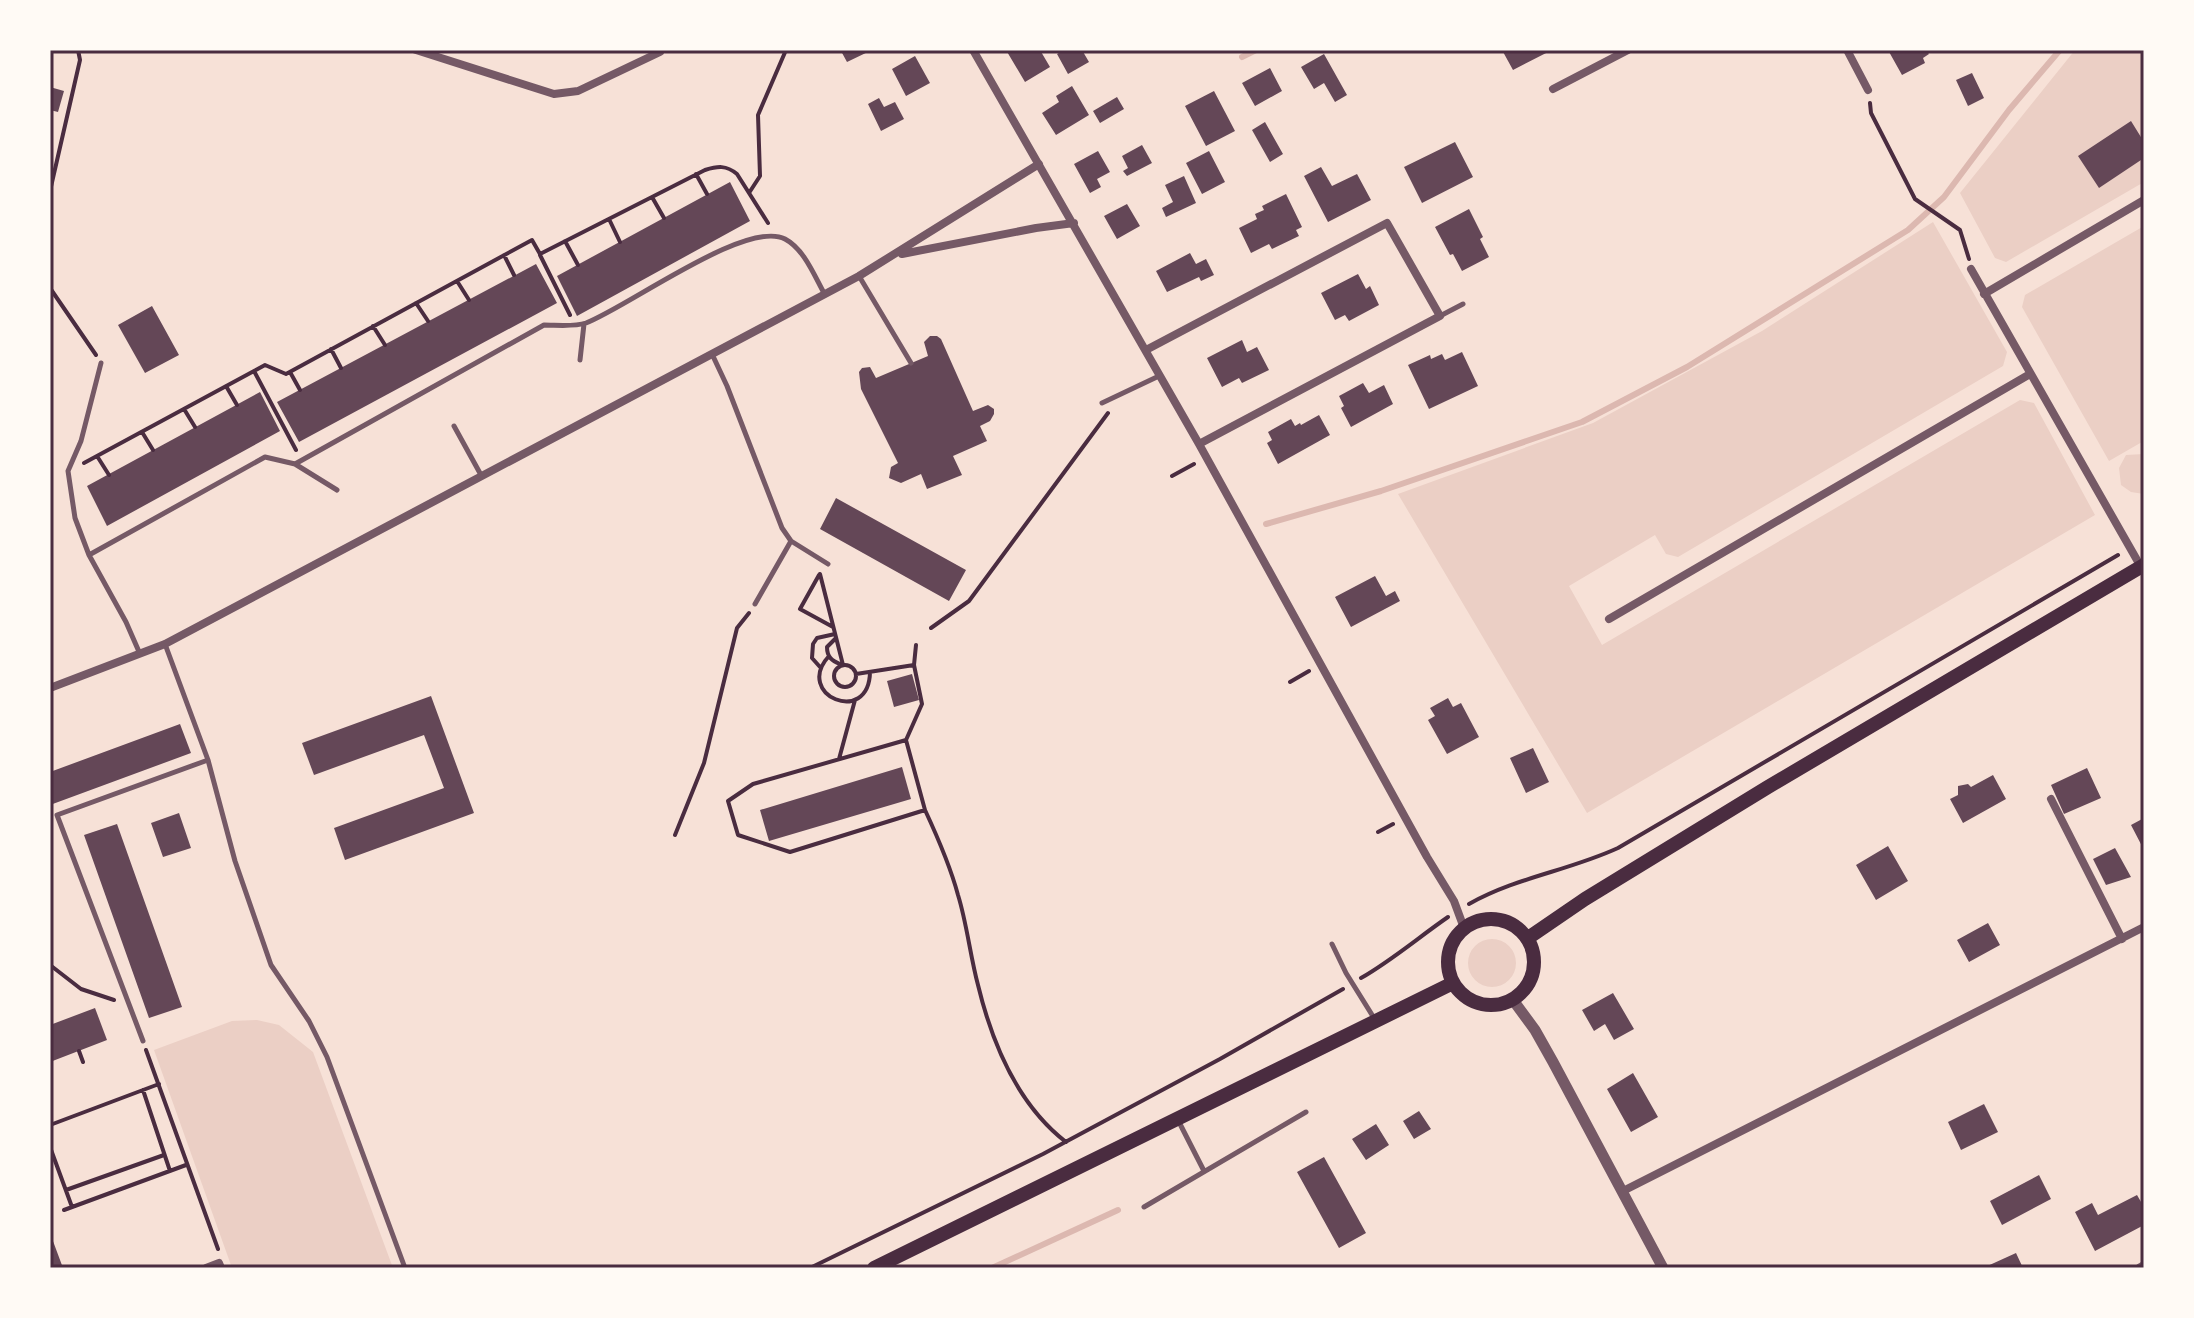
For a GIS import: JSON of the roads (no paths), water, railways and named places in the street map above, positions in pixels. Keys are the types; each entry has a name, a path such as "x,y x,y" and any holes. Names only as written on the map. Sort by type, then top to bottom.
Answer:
{"main road":[{"path":"1528,938 1585,899 1768,787 2142,566"},
{"path":"1491,918 1518,927 1528,938 1534,951 1532,979 1513,1000 1500,1006 1485,1005 1461,994 1453,983 1448,968 1449,953 1454,939 1464,928 1491,918"},
{"path":"874,1268 1453,983"}],"street":[{"path":"416,50 554,94 578,91 660,52"},
{"path":"973,50 1199,444 1456,905 1464,928"},
{"path":"1553,89 1628,50"},
{"path":"1847,50 1868,90"},
{"path":"50,688 165,644 859,276 1039,164"},
{"path":"1984,294 2144,200"},
{"path":"896,255 1074,223"},
{"path":"1146,350 1387,223 1440,316 1199,444"},
{"path":"1971,269 2142,566"},
{"path":"1609,619 2030,374"},
{"path":"2051,799 2122,939"},
{"path":"1623,1191 2144,927"},
{"path":"1513,1000 1535,1030 1623,1191 1659,1266"},
{"path":"206,1268 220,1266"}],"lane":[{"path":"298,462 544,325 584,324 732,245 760,236 776,236 788,241 802,256 824,293"},
{"path":"859,276 911,363"},
{"path":"1440,316 1463,304"},
{"path":"580,360 584,324"},
{"path":"712,354 782,528 791,541 828,564"},
{"path":"101,363 81,441 68,471 75,518 89,555 126,622 140,655"},
{"path":"1102,403 1160,375"},
{"path":"454,426 481,475"},
{"path":"89,555 265,457 298,462 337,490"},
{"path":"755,604 791,541"},
{"path":"165,644 208,760 235,861 271,965 309,1021 327,1057 405,1268"},
{"path":"143,1041 53,816 208,760"},
{"path":"1332,944 1376,1022"},
{"path":"1144,1207 1306,1112"},
{"path":"1178,1120 1204,1171"}],"waterway":[{"path":"1242,57 1256,50"},
{"path":"1266,524 1381,491 1582,422 1687,367 1908,230 1944,197 2009,110 2060,50"},
{"path":"992,1268 1118,1210"}]}
